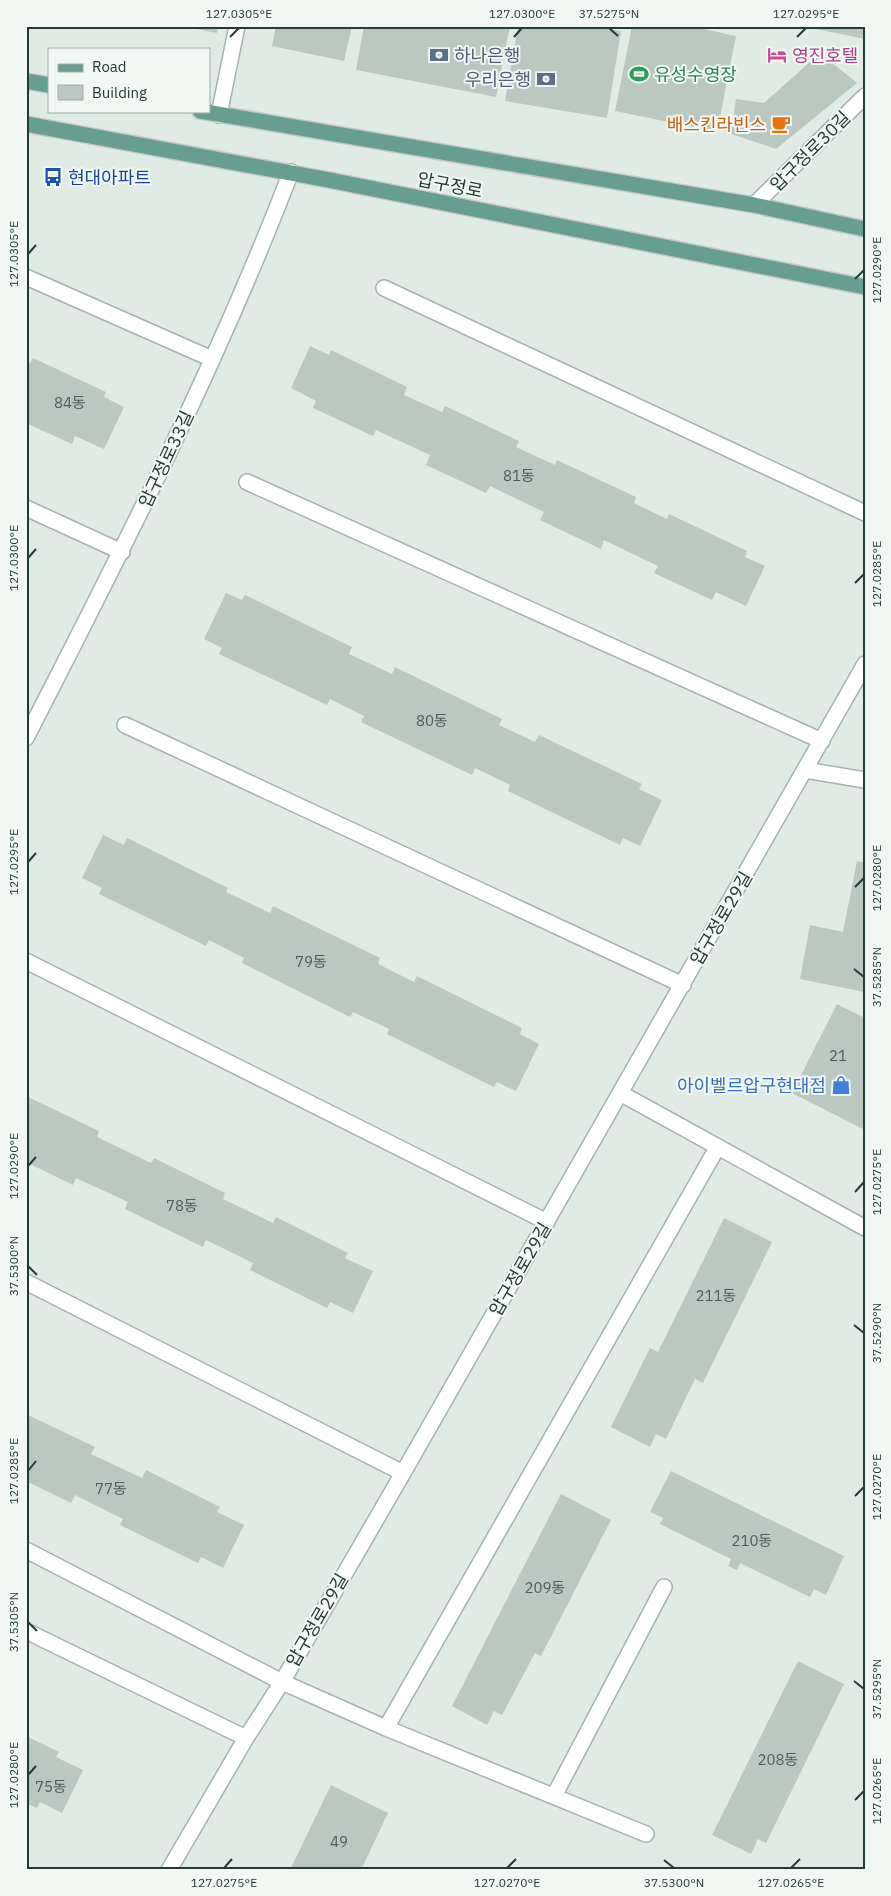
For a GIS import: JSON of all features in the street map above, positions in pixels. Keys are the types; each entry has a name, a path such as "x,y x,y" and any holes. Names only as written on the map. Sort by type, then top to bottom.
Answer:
{"main road":[{"path":"26,81 48,85"},
{"name":"압구정로","path":"206,112 754,206 865,229"},
{"name":"압구정로","path":"26,124 291,172 865,287"}],"street":[{"path":"219,114 237,26"},
{"name":"압구정로30길","path":"754,206 865,96"},
{"name":"압구정로33길","path":"26,738 122,552 212,359 291,172"},
{"path":"26,277 212,359"},
{"path":"384,288 865,513"},
{"path":"247,482 822,741"},
{"path":"26,508 122,552"},
{"name":"압구정로29길","path":"169,1870 246,1738 282,1682 403,1473 865,664"},
{"path":"125,725 683,985"},
{"path":"805,770 865,780"},
{"path":"26,961 547,1222"},
{"path":"620,1093 865,1228"},
{"path":"386,1728 717,1148"},
{"path":"26,1282 403,1473"},
{"path":"26,1550 282,1682 386,1728 646,1834"},
{"path":"554,1796 664,1587"},
{"path":"26,1631 246,1738"}],"building":[{"path":"181,26 218,26 217,33"},
{"path":"276,26 352,26 344,61 272,46"},
{"path":"364,26 510,26 496,97 356,70"},
{"path":"518,26 593,26 621,31 607,118 505,101"},
{"path":"632,26 690,26 736,36 717,132 615,111"},
{"path":"865,26 865,39 806,27"},
{"path":"820,53 857,83 776,149 731,134 736,99 764,103"},
{"path":"310,346 329,355 331,350 407,387 404,395 442,412 445,406 519,441 516,447 555,465 557,460 636,497 634,503 667,519 669,514 747,551 745,557 765,566 746,606 716,592 712,600 654,573 658,566 604,540 601,549 540,520 544,512 490,486 486,493 426,465 430,455 376,430 373,436 313,408 316,401 291,388"},
{"path":"33,358 106,392 104,397 124,407 104,449 75,436 72,444 26,423 26,361 30,363"},
{"path":"226,593 242,600 245,595 352,647 349,654 392,674 395,667 502,719 499,725 535,742 539,735 642,784 639,789 662,800 640,846 623,838 620,845 508,791 510,785 475,768 472,775 361,722 364,716 330,699 327,705 219,654 222,648 204,639"},
{"path":"103,835 124,845 127,838 228,888 226,892 270,913 273,906 380,958 378,964 414,982 417,976 522,1028 520,1034 539,1044 516,1091 497,1082 494,1087 387,1034 389,1029 353,1012 350,1017 242,963 244,958 209,940 206,946 99,894 102,888 82,878"},
{"path":"857,861 865,863 865,992 800,979 810,925 843,932"},
{"path":"837,1004 865,1018 865,1130 792,1093"},
{"path":"26,1096 99,1131 97,1137 151,1163 154,1158 225,1193 223,1199 273,1223 276,1217 348,1253 345,1258 373,1271 353,1313 330,1302 327,1308 250,1270 253,1263 206,1240 203,1247 125,1209 128,1202 76,1178 73,1185 26,1162"},
{"path":"724,1218 772,1242 703,1383 695,1379 666,1439 656,1434 650,1447 611,1427 650,1348 658,1352"},
{"path":"26,1414 95,1447 91,1454 142,1478 146,1470 220,1507 217,1512 244,1525 223,1568 201,1557 198,1563 120,1525 123,1519 75,1495 71,1503 26,1481"},
{"path":"671,1471 844,1556 826,1595 814,1589 810,1597 740,1563 737,1570 728,1566 731,1559 660,1524 663,1518 650,1512"},
{"path":"561,1494 611,1520 541,1656 535,1653 502,1715 494,1711 487,1725 452,1706"},
{"path":"798,1661 844,1684 766,1843 758,1839 751,1854 712,1835"},
{"path":"26,1736 59,1752 56,1757 83,1770 62,1813 40,1802 37,1808 26,1803"},
{"path":"331,1785 388,1813 361,1870 290,1870"}],"place":[{"name":"하나은행","path":"439,55"},
{"name":"영진호텔","path":"777,55"},
{"name":"유성수영장","path":"639,74"},
{"name":"우리은행","path":"546,79"},
{"name":"배스킨라빈스","path":"781,124"},
{"name":"현대아파트","path":"53,177"},
{"name":"아이벨르압구현대점","path":"841,1085"}]}
